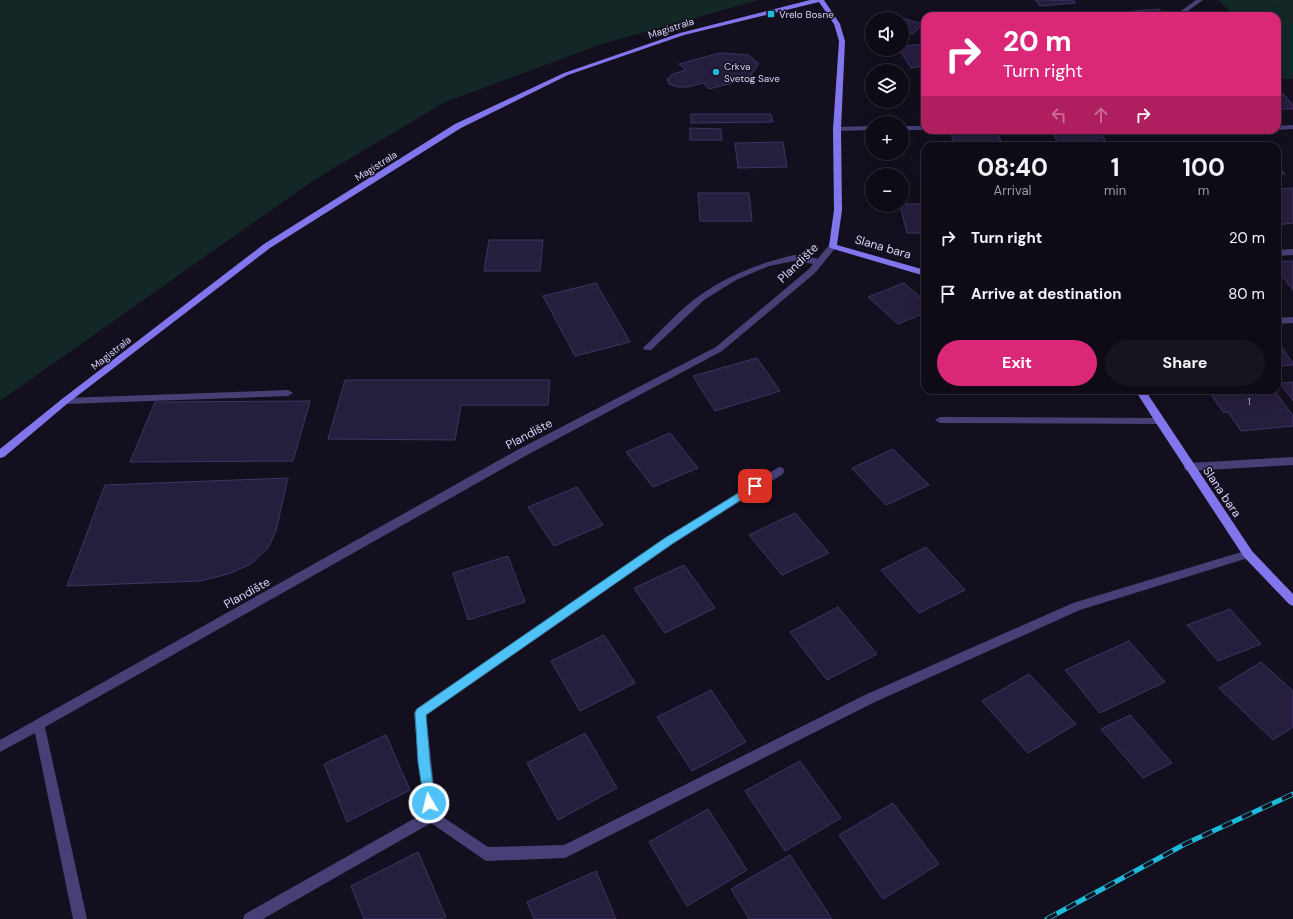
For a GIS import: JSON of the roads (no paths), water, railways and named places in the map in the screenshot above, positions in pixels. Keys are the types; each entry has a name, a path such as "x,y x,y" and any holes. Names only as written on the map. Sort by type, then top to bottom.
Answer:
{"main road":[{"name":"Plandište","path":"819,0 837,24 842,41 837,129 838,210 833,246"},
{"name":"Magistrala","path":"0,454 65,401 267,246 458,126 566,74 682,34 819,0"},
{"name":"Slana bara","path":"833,246 920,270"},
{"name":"Slana bara","path":"1142,394 1189,467 1248,554 1293,601"}],"street":[{"path":"1183,12 1200,0"},
{"path":"1281,128 1293,127"},
{"path":"837,129 865,128"},
{"path":"909,128 921,128"},
{"name":"Plandište","path":"0,746 523,452 719,349 812,271 833,246"},
{"path":"1281,253 1293,252"},
{"path":"648,348 701,298 732,278 767,264 794,258 820,262"},
{"path":"1281,321 1293,320"},
{"path":"65,401 288,394"},
{"path":"940,420 1159,421"},
{"path":"1189,467 1293,461"},
{"path":"779,471 669,541 420,713 424,762 431,816 486,854 565,851 870,698 1078,606 1248,554"},
{"path":"39,725 80,919"},
{"path":"250,919 431,816"}],"railway":[{"path":"1047,919 1185,844 1293,794"}],"place":[{"name":"Vrelo Bosne","path":"771,14"},
{"name":"Crkva Svetog Save","path":"716,72"}]}
